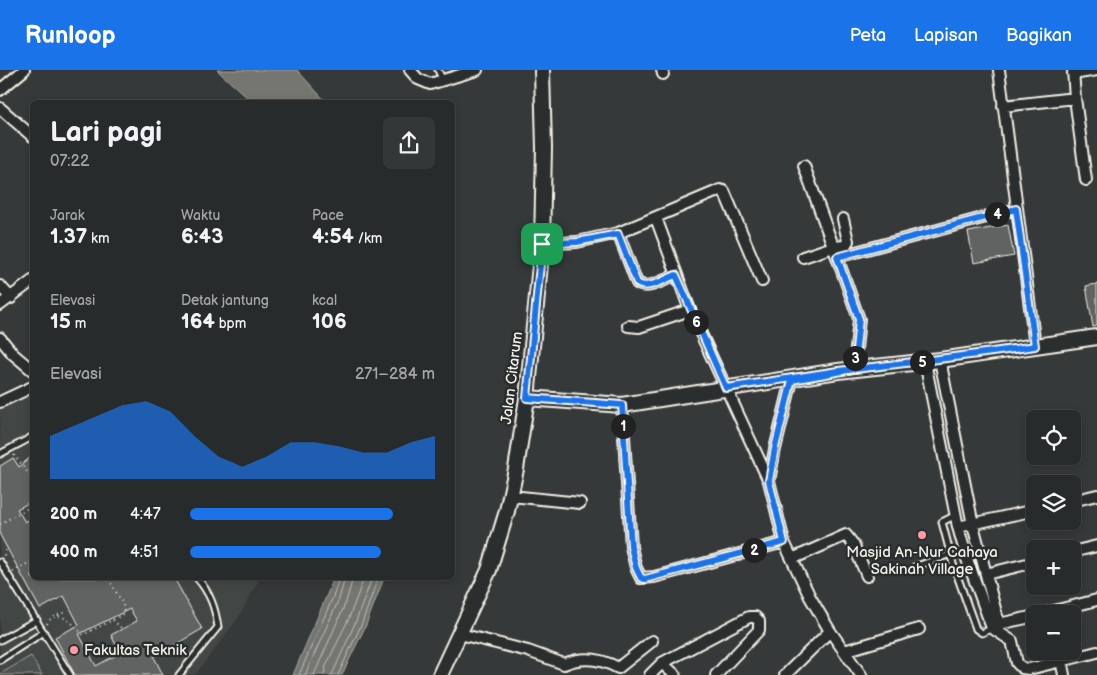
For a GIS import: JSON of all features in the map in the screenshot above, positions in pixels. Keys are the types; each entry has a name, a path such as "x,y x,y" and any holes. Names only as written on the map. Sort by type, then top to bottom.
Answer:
{"street":[{"path":"0,90 24,70"},
{"path":"410,70 424,83 444,81 478,70"},
{"name":"Jalan Citarum","path":"440,675 489,570 511,496 527,398 542,244 544,148 542,70"},
{"path":"999,70 1035,346"},
{"path":"1086,180 1073,72 1097,70"},
{"path":"1003,106 1075,98"},
{"path":"0,108 30,134"},
{"path":"804,166 859,319 854,369"},
{"path":"542,244 577,242 618,234 656,218 678,206 720,190 724,191 762,281"},
{"path":"837,257 1016,209"},
{"path":"656,218 690,310 769,481 784,542 830,631 861,675"},
{"path":"803,257 848,244 844,219"},
{"path":"618,234 637,283 641,286 647,286 676,275"},
{"path":"0,305 30,283"},
{"path":"0,286 10,298"},
{"path":"628,326 639,327 690,310"},
{"path":"527,398 622,405 854,369 925,362 1097,337"},
{"path":"0,338 13,354 30,368"},
{"path":"940,360 997,628"},
{"path":"925,362 958,528 967,559 997,628 1015,644 1017,663 1022,668 1029,669 1061,660 1064,675"},
{"path":"769,481 792,380"},
{"path":"0,402 30,388"},
{"path":"622,405 631,547 636,568 641,578 654,577 784,542"},
{"path":"1081,499 1097,495"},
{"path":"511,496 580,503"},
{"path":"958,528 1026,512"},
{"path":"792,559 846,535 853,544 867,576"},
{"path":"1081,550 1097,546"},
{"path":"986,574 1026,564"},
{"path":"1077,605 1097,600"},
{"path":"650,675 662,663 748,617 757,618 759,630 716,675"},
{"path":"997,628 1026,619"},
{"path":"844,651 919,630"},
{"path":"786,675 830,631"},
{"path":"460,634 528,651 564,664 575,659 590,658 605,661 618,668 652,641"},
{"path":"1081,656 1097,652"},
{"path":"662,663 675,675"}],"lane":[{"path":"438,70 444,81"},
{"path":"0,454 30,438"},
{"path":"956,515 942,522 953,564 976,629 982,632 997,628"},
{"path":"914,567 951,554"},
{"path":"953,564 967,559"},
{"path":"0,562 70,675"},
{"path":"179,675 218,627 216,608 207,589 199,580"},
{"path":"0,640 37,620"},
{"path":"0,660 44,632"}],"path":[{"path":"11,454 17,457 30,475"},
{"path":"0,524 30,507"},
{"path":"11,573 30,562"},
{"path":"58,615 76,624 83,635 125,613 109,580"},
{"path":"46,626 48,620 67,611"},
{"path":"113,620 121,628"}],"shaded area":[{"path":"30,390 30,580 259,580 238,618 195,675 0,675 0,404"},
{"path":"31,656 42,675 0,675 0,674"}],"water":[{"path":"217,70 297,70 324,100 250,100"},
{"path":"333,580 383,580 366,625 342,675 293,675"}],"building":[{"path":"1008,225 1014,256 974,263 968,232"},
{"path":"1097,284 1097,326 1093,327 1086,286"},
{"path":"13,458 19,467 30,458 30,502 17,509 25,522 30,519 30,580 175,580 202,629 154,657 163,675 75,675 55,637 79,625 64,596 40,609 0,535 0,466","holes":["130,609 137,621 111,635 120,653 96,666 79,634"]}],"place":[{"name":"Masjid An-Nur Cahaya Sakinah Village","path":"922,535"},
{"name":"Fakultas Teknik","path":"74,650"}],"route":[{"path":"542,244 527,398 622,405 631,547 636,568 641,578 645,579 784,542 769,481 792,380 854,369 859,319 846,277 837,257 1016,209 1035,346 940,360 854,369 838,371 792,380 726,388 676,275 647,286 641,286 637,283 618,234 577,242 542,244"}]}
